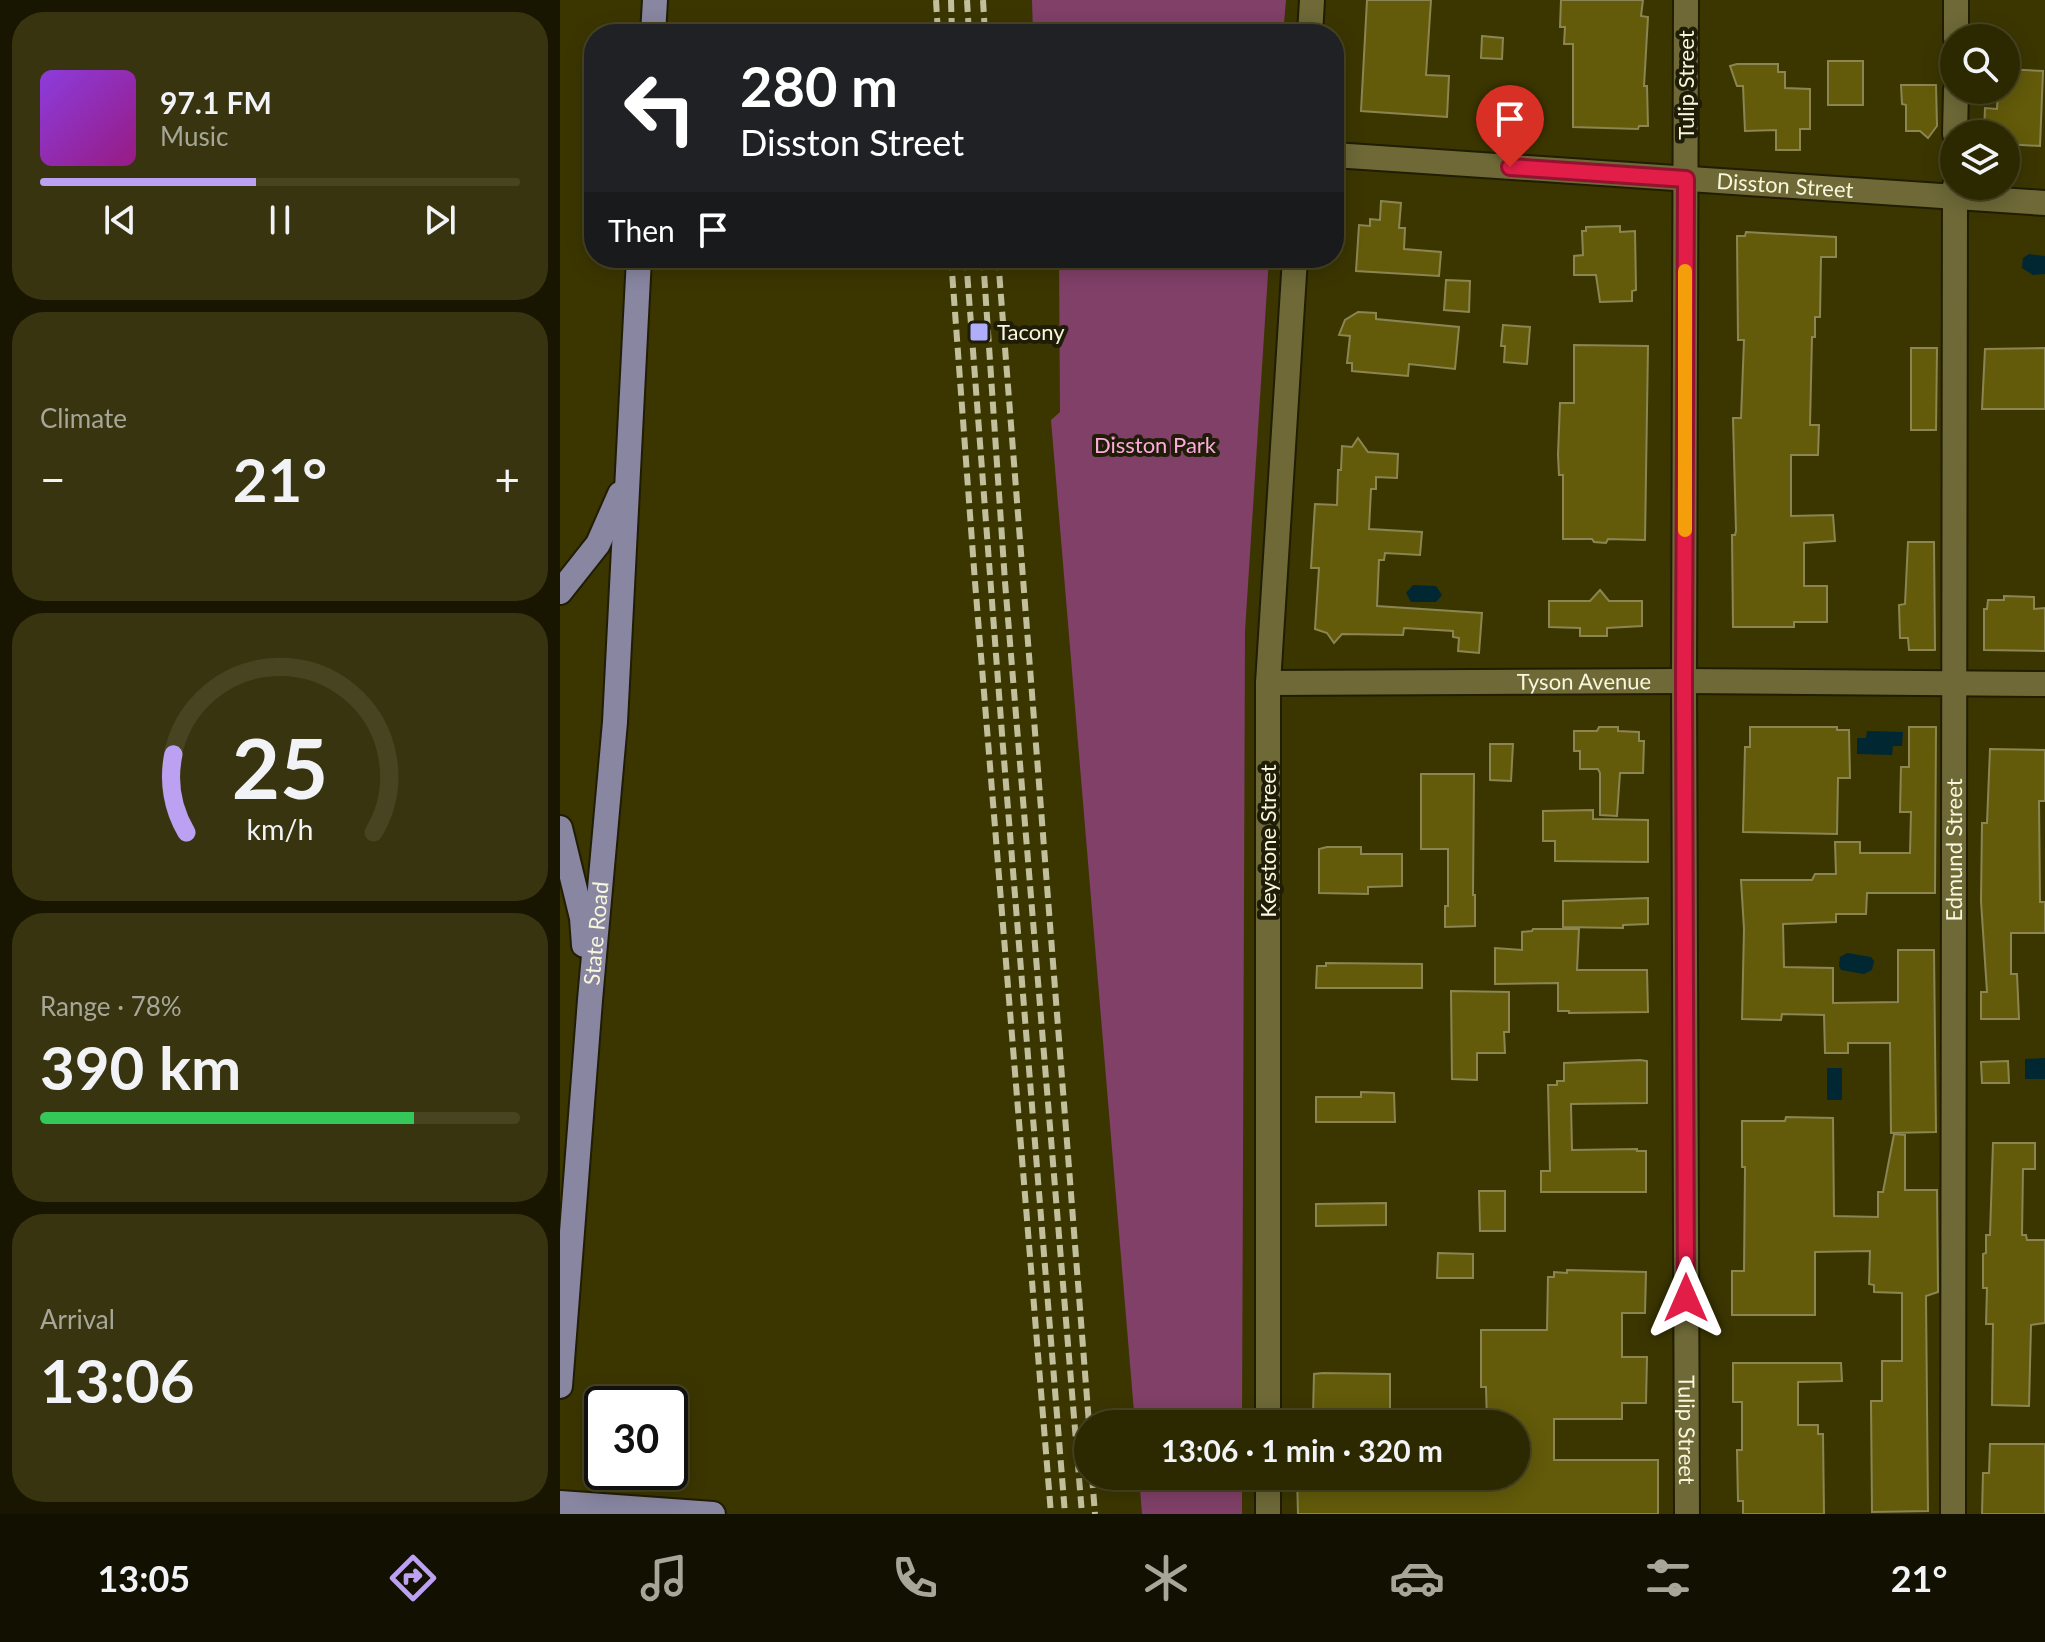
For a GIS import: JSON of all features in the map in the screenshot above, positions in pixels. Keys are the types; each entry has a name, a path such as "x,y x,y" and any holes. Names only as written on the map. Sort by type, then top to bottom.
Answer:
{"main road":[{"path":"654,24 655,0"},
{"name":"State Road","path":"560,1386 615,722 638,268"},
{"name":"State Road","path":"560,592 598,544 626,481"},
{"path":"560,828 582,918 590,1000"},
{"path":"560,1503 713,1514"}],"street":[{"path":"1311,24 1312,0"},
{"name":"Tulip Street","path":"1686,0 1684,681 1687,1514"},
{"path":"1956,0 1956,24"},
{"name":"Disston Street","path":"1344,156 1686,179 1940,190"},
{"name":"Edmund Street","path":"1953,1514 1955,200"},
{"name":"Disston Street","path":"2020,200 2045,203"},
{"name":"Keystone Street","path":"1268,1410 1268,683 1294,268"},
{"name":"Tyson Avenue","path":"1268,683 1684,681 2045,684"},
{"path":"1268,1490 1268,1514"}],"green space":[{"path":"1032,0 1286,0 1284,24 1033,24"},
{"name":"Disston Park","path":"1059,268 1268,268 1245,631 1242,1410 1134,1410 1051,420 1060,412"},
{"path":"1140,1490 1242,1490 1242,1514 1142,1514"}],"water":[{"path":"2029,254 2045,256 2045,274 2033,275 2022,268 2023,258"},
{"path":"1413,585 1436,586 1442,595 1436,602 1411,602 1406,593"},
{"path":"1867,731 1903,732 1902,746 1893,746 1892,755 1857,754 1857,738 1866,738"},
{"path":"1847,953 1871,957 1874,961 1872,970 1864,974 1841,970 1840,957"},
{"path":"2045,1058 2045,1079 2025,1079 2025,1059"},
{"path":"1827,1068 1842,1068 1842,1100 1827,1100"}],"building":[{"path":"1367,0 1431,0 1426,75 1449,76 1447,117 1361,111"},
{"path":"1561,0 1643,0 1641,16 1648,17 1644,86 1647,86 1648,126 1639,126 1638,129 1573,127 1573,44 1564,44 1565,27 1560,27"},
{"path":"1482,36 1503,38 1502,59 1481,58"},
{"path":"1828,61 1863,61 1863,105 1828,105"},
{"path":"1778,64 1778,72 1785,72 1785,88 1810,89 1810,129 1800,129 1800,150 1776,150 1776,130 1745,131 1743,86 1737,86 1730,66"},
{"path":"2020,70 2043,71 2040,146 2020,145 2020,120 1985,120 1985,108 1997,109 1997,104 2020,104"},
{"path":"1901,85 1936,85 1937,126 1928,138 1920,131 1906,131 1906,105 1902,104"},
{"path":"1381,201 1401,203 1399,228 1405,228 1404,249 1441,252 1439,276 1356,271 1359,225 1370,226 1370,219 1380,220"},
{"path":"1620,226 1620,232 1635,231 1636,290 1632,291 1632,301 1600,302 1596,275 1574,275 1574,256 1583,255 1582,231 1586,231 1586,227"},
{"path":"1746,232 1836,237 1836,257 1821,257 1820,317 1815,317 1815,337 1812,337 1810,425 1819,425 1818,455 1791,455 1791,516 1833,515 1835,541 1804,543 1804,586 1827,586 1827,622 1794,622 1794,627 1733,627 1732,535 1736,531 1733,418 1741,418 1744,340 1738,340 1737,236 1745,236"},
{"path":"1446,280 1470,281 1469,312 1444,310"},
{"path":"1358,312 1376,313 1376,319 1459,327 1455,369 1409,364 1408,376 1352,371 1352,363 1347,363 1350,336 1339,335 1345,320"},
{"path":"1503,325 1530,327 1527,364 1504,362 1505,346 1501,346"},
{"path":"1574,345 1648,346 1645,540 1608,539 1606,543 1592,539 1563,539 1563,475 1559,475 1558,455 1560,403 1574,403"},
{"path":"1911,348 1937,348 1936,430 1911,430"},
{"path":"2045,348 2045,409 1982,409 1985,349"},
{"path":"1358,438 1368,452 1398,454 1397,478 1376,477 1376,489 1371,489 1369,529 1422,532 1420,555 1385,553 1384,560 1379,560 1377,606 1482,613 1479,653 1458,651 1459,638 1453,637 1453,631 1404,628 1403,635 1342,634 1334,643 1327,633 1315,629 1319,568 1311,568 1315,504 1337,505 1342,446 1352,447"},
{"path":"1908,542 1934,542 1935,650 1909,650 1908,638 1900,638 1899,605 1905,604"},
{"path":"1600,590 1609,601 1642,601 1642,626 1607,628 1607,636 1580,636 1580,628 1549,627 1549,601 1590,601"},
{"path":"2004,596 2034,597 2034,609 2045,608 2045,651 1984,650 1984,609 1987,609 1988,600 2004,600"},
{"path":"1599,727 1639,732 1639,741 1644,741 1643,773 1620,773 1617,816 1600,815 1600,773 1598,769 1580,769 1580,751 1574,751 1574,731 1597,731"},
{"path":"1750,727 1837,727 1837,730 1849,730 1850,778 1838,778 1837,834 1743,832 1745,747 1750,747"},
{"path":"1909,727 1936,727 1935,893 1867,893 1866,914 1836,914 1836,922 1783,924 1784,967 1833,968 1833,1003 1898,1002 1898,950 1934,950 1936,1132 1891,1133 1890,1043 1848,1043 1848,1053 1825,1053 1824,1015 1782,1014 1781,1020 1742,1019 1744,929 1741,880 1812,880 1815,874 1836,874 1835,842 1860,842 1860,853 1910,853 1911,812 1900,812 1901,767 1909,767"},
{"path":"1490,744 1513,744 1511,781 1490,780"},
{"path":"1990,749 2045,750 2045,801 2039,801 2040,902 2045,902 2045,933 2011,933 2011,974 2017,974 2019,1019 1981,1019 1981,992 1987,992 1981,901 1982,823 1987,823"},
{"path":"1421,774 1474,774 1475,926 1445,927 1448,849 1421,849"},
{"path":"1593,810 1593,819 1648,820 1648,862 1555,861 1555,841 1543,841 1543,811"},
{"path":"1361,847 1361,854 1402,854 1402,886 1368,887 1368,894 1319,893 1319,849"},
{"path":"1648,898 1648,924 1623,925 1623,928 1563,927 1563,901"},
{"path":"1533,929 1579,929 1577,970 1647,970 1648,1012 1558,1011 1558,983 1495,984 1495,948 1522,950 1522,932"},
{"path":"1326,963 1422,964 1422,988 1316,988 1317,966 1326,966"},
{"path":"1451,991 1509,992 1509,1032 1504,1032 1505,1053 1477,1053 1477,1080 1452,1079"},
{"path":"1647,1061 1647,1103 1571,1104 1572,1150 1646,1151 1646,1192 1541,1192 1541,1171 1550,1171 1548,1085 1564,1081 1564,1063"},
{"path":"2008,1061 2009,1083 1982,1083 1981,1062"},
{"path":"1361,1092 1394,1093 1395,1122 1316,1122 1316,1097 1361,1097"},
{"path":"1786,1117 1833,1118 1834,1216 1878,1217 1878,1192 1883,1192 1894,1134 1905,1135 1905,1190 1937,1190 1938,1292 1926,1296 1928,1511 1872,1512 1871,1401 1882,1401 1882,1361 1902,1361 1902,1293 1874,1292 1874,1285 1869,1284 1870,1251 1815,1252 1815,1315 1732,1315 1732,1271 1744,1271 1742,1121 1785,1121"},
{"path":"1993,1143 2035,1143 2035,1169 2023,1169 2022,1235 2026,1235 2027,1240 2045,1240 2045,1323 2031,1325 2029,1406 1992,1405 1993,1324 1986,1324 1987,1288 1983,1288 1983,1254 1986,1253 1986,1235 1990,1235"},
{"path":"1479,1191 1505,1191 1505,1231 1480,1231"},
{"path":"1386,1203 1386,1225 1316,1226 1316,1204"},
{"path":"1438,1253 1473,1254 1473,1278 1437,1278"},
{"path":"1567,1270 1646,1272 1645,1313 1622,1313 1622,1357 1647,1357 1646,1403 1622,1403 1622,1419 1554,1419 1554,1460 1658,1460 1658,1514 1298,1514 1297,1490 1530,1490 1530,1410 1487,1410 1486,1387 1481,1387 1481,1330 1547,1330 1548,1277 1554,1277 1554,1272 1567,1273"},
{"path":"1733,1363 1841,1363 1842,1381 1798,1382 1798,1425 1818,1425 1818,1434 1823,1434 1824,1514 1743,1514 1743,1501 1738,1501 1737,1450 1742,1450 1742,1402 1733,1402"},
{"path":"1314,1374 1390,1374 1390,1410 1313,1410"},
{"path":"1990,1444 2045,1444 2045,1514 1982,1514 1983,1473 1989,1473"}],"railway":[{"path":"936,0 937,24"},
{"path":"951,0 952,24"},
{"path":"967,0 968,24"},
{"path":"983,0 984,24"},
{"path":"952,268 1051,1514"},
{"path":"967,268 1065,1514"},
{"path":"984,268 1005,582 1082,1514"},
{"path":"999,268 1088,1410"},
{"path":"1093,1490 1095,1514"}],"slow traffic":[{"path":"1685,271 1685,530"}],"place":[{"name":"Tacony","path":"979,332"}],"route":[{"path":"1510,167 1686,179 1686,1298"}]}
